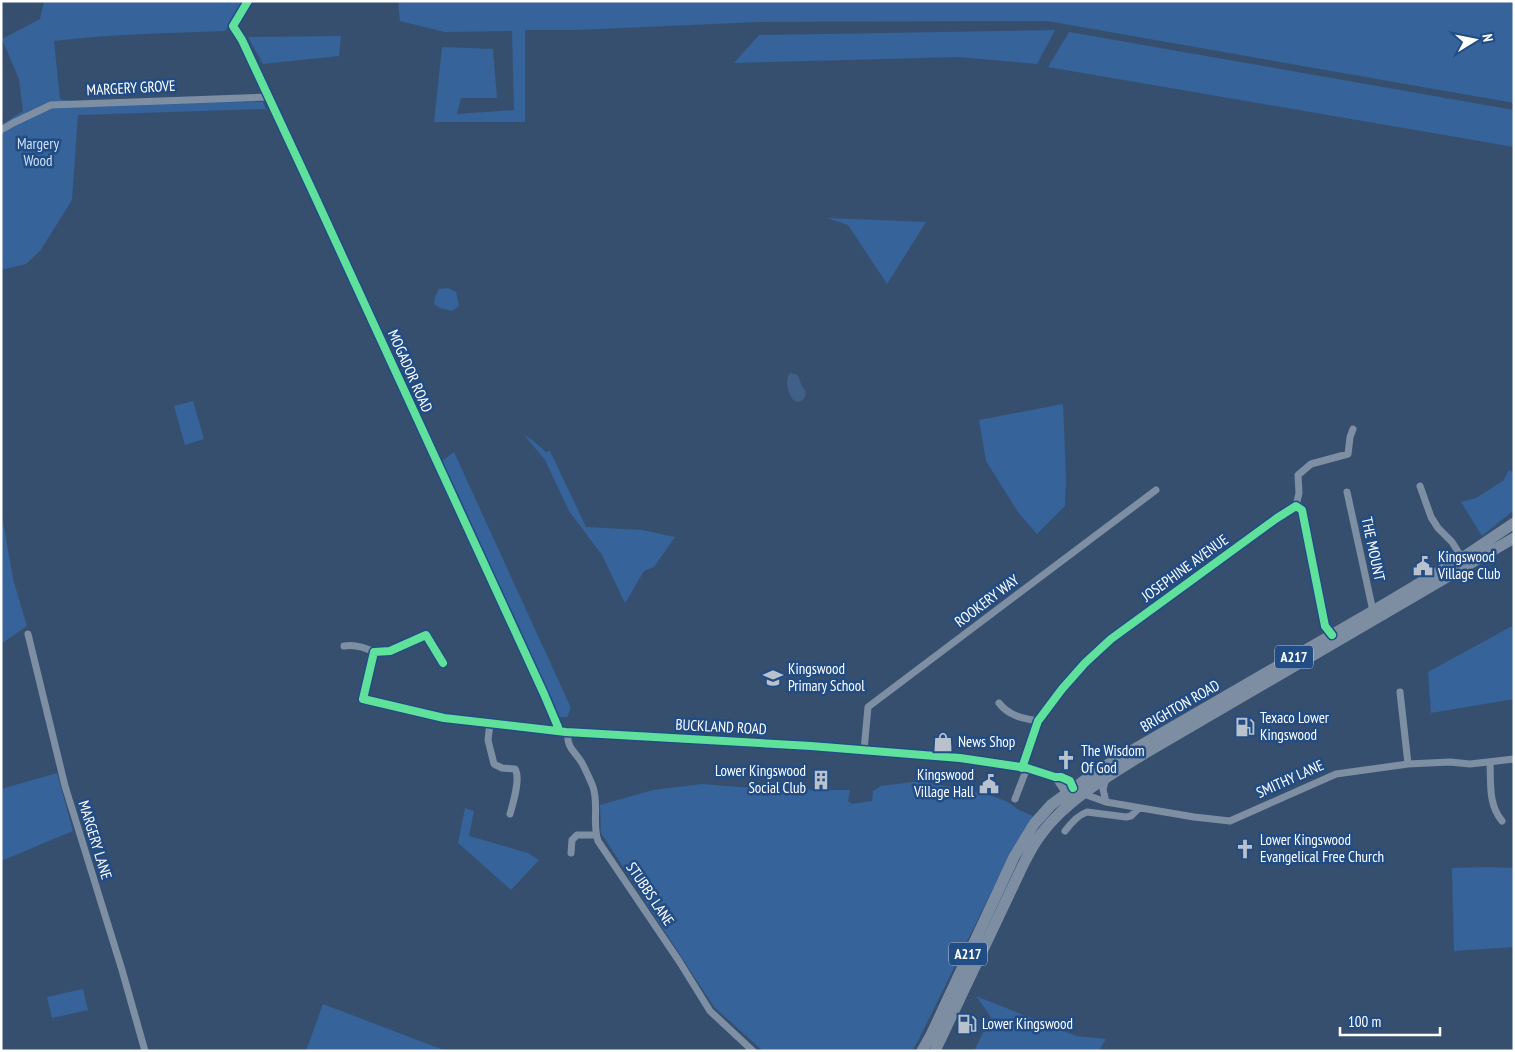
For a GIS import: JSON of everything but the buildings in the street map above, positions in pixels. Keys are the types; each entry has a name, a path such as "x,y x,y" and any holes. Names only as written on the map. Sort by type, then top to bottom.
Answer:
{"highway":[{"name":"BRIGHTON ROAD","path":"935,1051 1028,854 1054,818 1100,768 1373,611 1462,558 1514,523"},
{"name":"BRIGHTON ROAD","path":"922,1051 1024,838 1052,805 1106,778 1514,538"}],"street":[{"name":"MOGADOR ROAD","path":"248,1 233,26 242,40 269,97 544,694 558,731"},
{"name":"MARGERY GROVE","path":"1,130 51,105 269,97"},
{"path":"1332,635 1325,626 1302,510 1296,506 1299,493 1298,476 1311,464 1348,454 1352,429"},
{"path":"1420,486 1431,517 1438,528 1452,542 1462,558"},
{"name":"ROOKERY WAY","path":"864,750 868,707 1156,490"},
{"name":"THE MOUNT","path":"1347,492 1373,611"},
{"name":"JOSEPHINE AVENUE","path":"1015,800 1038,722 1062,689 1085,664 1111,639 1296,506"},
{"name":"MARGERY LANE","path":"28,634 65,786 99,901 122,970 144,1051"},
{"path":"344,646 364,647 374,652 390,651 426,635 443,663"},
{"name":"BUCKLAND ROAD","path":"374,652 363,699 444,718 568,732 864,750 960,758 1024,768 1061,777 1070,781 1078,791"},
{"path":"1400,692 1408,764"},
{"path":"999,703 1005,710 1016,716 1038,722"},
{"path":"490,723 488,740 494,764 502,768 515,769 518,772 510,814"},
{"path":"568,732 570,748 589,775 594,790 597,811 596,835 577,835 572,840 571,853"},
{"name":"SMITHY LANE","path":"1078,791 1106,802 1230,821 1336,774 1408,764 1450,762 1470,764 1514,759"},
{"path":"1490,762 1493,807 1502,821"},
{"path":"1106,778 1104,789 1106,802"},
{"path":"1065,831 1073,821 1087,812 1126,817 1131,816 1139,808"},
{"name":"STUBBS LANE","path":"596,835 598,841 680,962 710,1011 754,1051"}],"green space":[{"name":"Margery Wood","path":"44,1 244,1 225,31 118,35 54,41 60,99 79,103 263,102 266,109 78,115 72,200 40,251 26,264 1,270 1,125 23,111 19,79 2,39 40,19"},
{"path":"398,1 1514,1 1514,103 1047,21 759,22 576,30 525,30 525,122 434,122 442,47 493,49 497,98 461,98 457,114 514,110 512,31 445,32 400,21"},
{"path":"1055,30 1037,64 958,57 734,63 759,35"},
{"path":"1069,32 1514,110 1514,147 1048,67"},
{"path":"341,36 339,56 263,64 248,37"},
{"path":"827,218 926,222 887,284 848,225"},
{"path":"448,288 456,292 459,306 452,311 440,308 434,304 439,289"},
{"path":"193,401 204,439 185,445 174,406"},
{"path":"1063,404 1066,477 1065,506 1037,534 1018,512 986,461 979,420"},
{"path":"524,435 546,452 550,451 586,527 642,530 675,537 654,567 644,571 625,603 602,555 569,511 545,460"},
{"path":"454,452 571,708 567,717 559,717 442,461"},
{"path":"1509,470 1514,473 1514,510 1482,536 1461,502 1476,498 1503,481"},
{"path":"1,510 13,579 27,626 1,644"},
{"path":"1514,625 1514,699 1431,713 1428,672"},
{"path":"57,773 73,831 1,861 1,789"},
{"path":"921,781 989,795 1006,801 1019,810 1033,816 1012,850 912,1051 763,1051 714,1007 601,833 600,805 653,790 702,784 777,790 850,790 848,801 852,804 872,801 873,791 881,786"},
{"path":"465,808 474,811 469,836 528,853 539,860 511,890 458,843"},
{"path":"1452,868 1514,868 1514,947 1454,951"},
{"path":"83,989 88,1010 52,1018 47,997"},
{"path":"976,996 1076,1036 1106,1039 1100,1049 1093,1051 974,1051 991,1017"},
{"path":"323,1004 446,1051 306,1051"}],"shaded area":[{"path":"790,373 798,375 805,390 806,394 803,400 798,402 793,400 788,390 787,380"}],"cycle path":[{"path":"248,1 233,26 242,40 312,190 544,694 558,731"},
{"path":"1022,768 1038,721 1062,689 1085,663 1111,639 1296,506 1302,510 1325,626 1332,635"},
{"path":"443,663 426,635 390,651 374,652 363,699 444,718 566,732 811,746 960,758 1027,768 1055,777 1061,777 1070,781 1073,788"}],"place":[{"name":"Kingswood Village Club","path":"1423,566"},
{"name":"Kingswood Primary School","path":"773,678"},
{"name":"Texaco Lower Kingswood","path":"1245,727"},
{"name":"News Shop","path":"943,742"},
{"name":"The Wisdom Of God","path":"1066,760"},
{"name":"Lower Kingswood Social Club","path":"821,780"},
{"name":"Kingswood Village Hall","path":"989,784"},
{"name":"Lower Kingswood Evangelical Free Church","path":"1245,849"},
{"name":"Lower Kingswood","path":"967,1024"}]}
